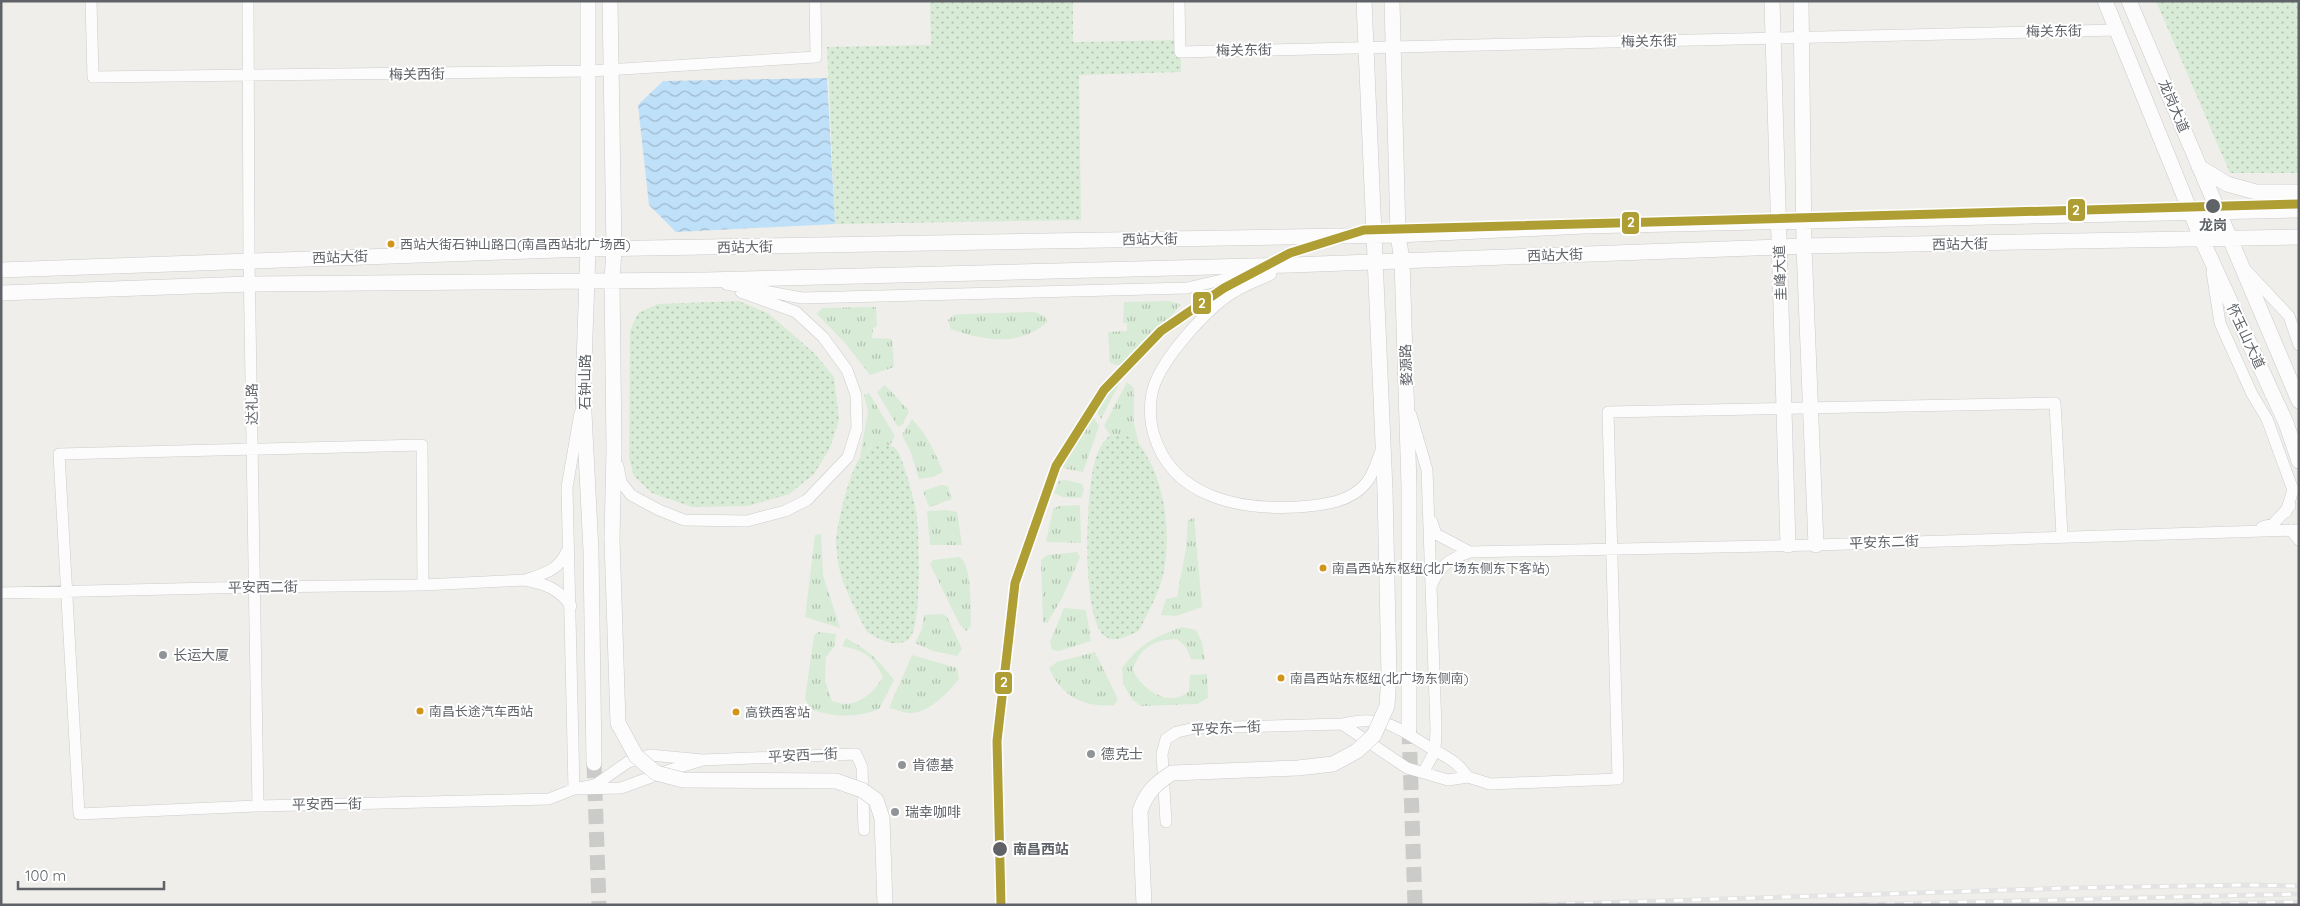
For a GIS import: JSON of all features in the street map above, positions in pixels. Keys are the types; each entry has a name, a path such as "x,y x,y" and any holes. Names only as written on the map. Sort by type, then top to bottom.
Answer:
{"main road":[{"name":"石钟山路","path":"588,1 590,71 588,249 583,393 591,551 594,763"},
{"name":"石钟山路","path":"610,1 614,249 612,281 614,450 612,539 618,723 636,756 656,773 683,780 836,781 862,790 876,800 882,818 885,905"},
{"name":"婺源路","path":"1144,905 1140,811 1144,798 1156,783 1172,774 1298,768 1333,764 1357,751 1374,736 1387,706 1389,674 1385,490 1382,448 1382,384 1364,1"},
{"name":"婺源路","path":"1392,1 1398,235 1402,260 1407,404 1409,729"},
{"name":"圭峰大道","path":"1772,1 1788,545"},
{"name":"圭峰大道","path":"1801,1 1803,37 1804,246 1816,544"},
{"name":"龙岗大道","path":"2105,1 2191,212"},
{"name":"龙岗大道","path":"2129,1 2218,212"},
{"path":"2199,167 2227,184 2256,192 2299,192"},
{"name":"西站大街","path":"1,270 249,259 588,249 1398,235 1584,226 2299,210"},
{"name":"怀玉山大道","path":"2191,212 2210,258 2286,423 2299,460"},
{"name":"怀玉山大道","path":"2218,212 2299,401"},
{"name":"西站大街","path":"1,293 250,284 706,280 1291,264 1804,246 2299,237"}],"street":[{"name":"梅关西街","path":"91,1 93,77 590,71 816,57 815,1"},
{"name":"达礼路","path":"248,1 249,259 258,806"},
{"name":"梅关东街","path":"1179,1 1180,52 2117,30"},
{"path":"2210,258 2220,322 2252,394 2267,419 2293,490 2286,512"},
{"path":"2240,263 2289,316 2299,345"},
{"path":"1291,264 1233,292 1201,320 1168,359 1155,384 1150,407 1151,426 1157,446 1171,470 1196,489 1222,501 1267,508 1304,506 1348,498 1367,482 1382,448"},
{"path":"614,450 622,482 631,495 659,510 684,520 747,521 785,511 807,500 848,457 857,428 856,395 847,370 823,337 796,312 706,280"},
{"path":"574,789 567,487 583,393"},
{"path":"1342,724 1408,768 1448,780 1468,777 1490,784 1618,779 1608,412 2055,403 2062,536"},
{"path":"1407,404 1426,470 1428,510 1435,751 1423,773"},
{"path":"67,593 59,454 422,445 423,585"},
{"path":"2250,531 2273,524 2286,512 2299,495"},
{"path":"1428,510 1436,534 1470,552"},
{"path":"2295,530 2299,540"},
{"name":"平安东二街","path":"1470,552 2295,530"},
{"path":"526,580 549,572 562,563 569,547"},
{"path":"1430,586 1438,569 1453,558 1470,552"},
{"path":"526,580 546,584 562,594 571,606"},
{"name":"平安西二街","path":"1,593 67,593 255,586 423,585 526,580"},
{"name":"平安西一街","path":"67,593 79,814 258,806 549,799 574,789"},
{"name":"平安东一街","path":"1166,822 1162,754 1166,739 1177,732 1195,728 1342,724 1358,720 1378,721 1402,729 1435,751 1458,763 1468,777"},
{"name":"平安西一街","path":"703,760 856,754 862,767 864,830"},
{"path":"574,789 595,785 628,762 650,755 703,760"},
{"path":"574,789 621,788 673,768 703,760"}],"green space":[{"path":"930,1 1073,1 1073,42 1181,40 1181,72 1079,75 1081,220 835,224 827,47 931,45"},
{"path":"2156,1 2299,1 2299,173 2230,173"},
{"path":"739,301 769,314 814,353 834,377 839,420 830,448 814,474 789,494 748,506 692,507 652,493 634,476 629,458 630,331 638,313 658,304"},
{"path":"1168,301 1181,304 1129,368 1110,363 1108,332 1127,331 1127,323 1123,323 1124,302"},
{"path":"876,307 877,326 873,328 872,338 892,339 894,367 870,375 845,343 817,314 822,308"},
{"path":"1035,312 1044,316 1048,321 1026,335 1014,338 989,339 963,333 951,329 948,320 954,315 964,314"},
{"path":"1112,373 1121,380 1101,419 1094,404"},
{"path":"1127,382 1134,388 1134,424 1139,444 1124,434 1110,435 1104,426"},
{"path":"885,385 909,411 903,424 898,427 877,392"},
{"path":"869,393 895,436 890,445 871,447 860,457 868,411 864,395"},
{"path":"1090,412 1099,426 1083,472 1063,468 1073,436"},
{"path":"912,419 930,444 943,472 933,477 919,479 911,453 902,435"},
{"path":"1124,434 1140,445 1155,474 1164,506 1167,539 1166,555 1160,587 1139,631 1122,638 1110,639 1098,627 1092,607 1087,554 1089,498 1097,453 1110,435"},
{"path":"881,444 895,448 902,460 909,481 917,518 919,582 916,618 909,639 899,643 888,642 867,632 843,580 836,547 839,520 853,471 862,455 871,448"},
{"path":"1066,480 1082,484 1084,490 1081,498 1063,497 1054,493 1059,481"},
{"path":"941,485 948,486 952,499 929,507 923,491"},
{"path":"1080,505 1081,543 1046,542 1053,509 1059,506"},
{"path":"946,510 957,512 962,545 930,545 927,511"},
{"path":"1194,517 1202,607 1176,616 1161,615 1166,599 1177,597 1186,548 1188,521"},
{"path":"821,534 823,575 840,628 805,617 815,535"},
{"path":"1077,552 1080,557 1062,598 1047,623 1043,623 1041,560 1047,555"},
{"path":"960,557 967,570 970,589 971,626 966,631 960,625 930,564 933,560"},
{"path":"1064,608 1086,610 1091,641 1059,651 1052,650 1050,642"},
{"path":"943,614 947,617 962,649 957,656 933,651 915,643 922,629 924,615"},
{"path":"1182,627 1196,630 1202,642 1205,660 1191,659 1186,647 1177,639 1169,639 1149,646 1139,656 1133,670 1142,684 1149,690 1165,697 1173,698 1189,691 1190,675 1207,674 1208,698 1197,704 1141,706 1133,700 1123,684 1122,668 1148,642"},
{"path":"819,632 836,634 834,647 826,657 825,681 832,701 847,704 861,700 879,684 883,677 872,659 862,652 842,646 846,638 873,656 894,680 879,709 845,716 811,709 805,699 814,635"},
{"path":"1095,652 1118,699 1114,705 1093,704 1075,698 1060,686 1049,668 1057,662"},
{"path":"912,655 957,668 959,679 930,707 915,713 908,713 889,708"}],"water":[{"path":"827,78 835,224 676,232 649,205 638,105 663,81"}],"tunnel":[{"path":"1409,729 1415,905"},
{"path":"594,763 599,905"}],"railway":[{"path":"1530,905 2070,888 2299,886"},
{"path":"1850,905 2299,894"},
{"path":"2176,905 2299,902"}],"transit line":[{"name":"2","path":"1001,905 997,741 1015,583 1056,466 1104,390 1161,331 1224,288 1290,253 1364,230 2299,204"}],"place":[{"name":"龙岗","path":"2213,206"},
{"name":"西站大街石钟山路口(南昌西站北广场西)","path":"391,244"},
{"name":"南昌西站东枢纽(北广场东侧东下客站)","path":"1323,568"},
{"name":"长运大厦","path":"163,655"},
{"name":"南昌西站东枢纽(北广场东侧南)","path":"1281,678"},
{"name":"南昌长途汽车西站","path":"420,711"},
{"name":"高铁西客站","path":"736,712"},
{"name":"德克士","path":"1091,754"},
{"name":"肯德基","path":"902,765"},
{"name":"瑞幸咖啡","path":"895,812"},
{"name":"南昌西站","path":"1000,849"}]}
